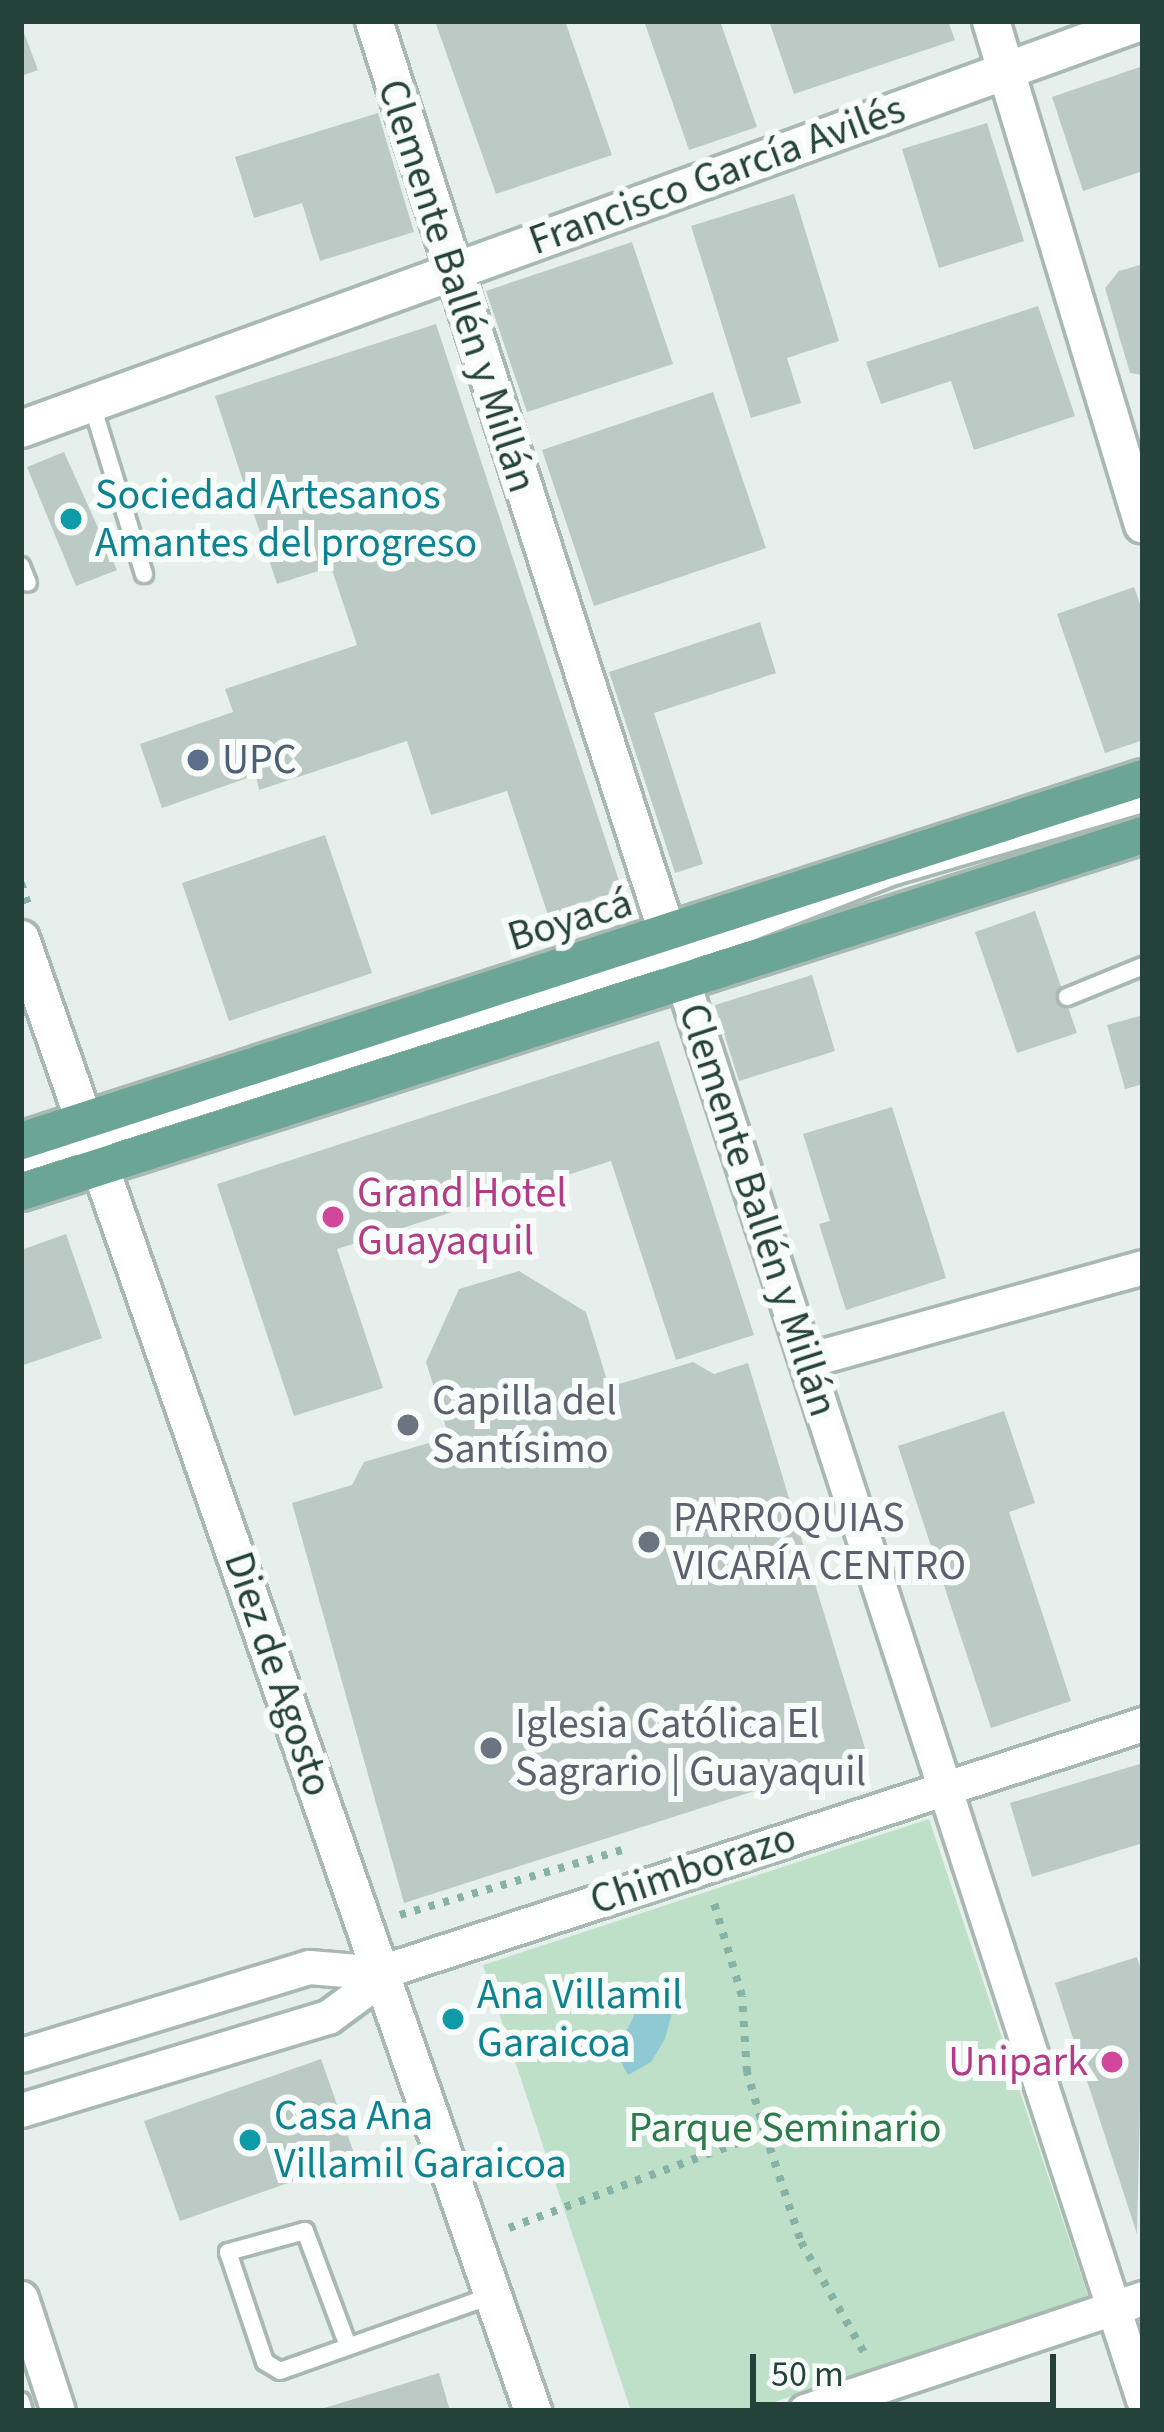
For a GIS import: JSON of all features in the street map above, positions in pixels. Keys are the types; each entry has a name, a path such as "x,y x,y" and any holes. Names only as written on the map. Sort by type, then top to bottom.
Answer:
{"main road":[{"name":"Boyacá","path":"673,958 1143,778"},
{"name":"Boyacá","path":"21,1192 92,1142 673,958 1143,835"},
{"name":"Boyacá","path":"21,1141 92,1142"}],"street":[{"name":"Clemente Ballén y Millán","path":"374,21 945,1789 1130,2303 1143,2399"},
{"path":"991,21 1143,525"},
{"name":"Francisco García Avilés","path":"21,429 1143,21"},
{"name":"Diez de Agosto","path":"21,939 533,2411"},
{"path":"808,1360 1143,1267"},
{"name":"Chimborazo","path":"21,2110 328,2017 381,1973 1143,1724"},
{"name":"Chimborazo","path":"21,2055 309,1967 381,1973"},
{"path":"21,2298 58,2411"},
{"path":"805,2411 1130,2303"}],"lane":[{"path":"92,405 144,574"},
{"name":"Boyacá","path":"673,958 895,876 1143,804"},
{"path":"1067,997 1143,967"},
{"name":"Boyacá","path":"21,1164 92,1142"},
{"path":"348,2346 305,2231 228,2252 270,2369 348,2346 494,2295"},
{"path":"21,2401 24,2411"}],"path":[{"path":"700,1865 742,1996 747,2072 801,2242 884,2385"},
{"path":"473,2240 566,2213 765,2133"}],"green space":[{"name":"Parque Seminario","path":"929,1819 1089,2299 747,2411 631,2411 483,1965"}],"water":[{"path":"662,2006 673,2009 665,2039 651,2062 628,2075 616,2053 635,2013"}],"building":[{"path":"435,21 565,21 612,155 496,194"},
{"path":"644,21 720,21 757,127 689,150"},
{"path":"769,21 948,21 955,40 794,94"},
{"path":"21,25 38,70 21,76"},
{"path":"1143,66 1143,171 1083,191 1052,97"},
{"path":"378,113 414,232 320,261 302,203 254,218 235,157"},
{"path":"987,123 1024,241 939,268 902,149"},
{"path":"794,194 839,341 787,358 801,403 751,418 691,226"},
{"path":"632,242 673,364 527,412 486,291"},
{"path":"1143,264 1143,375 1130,373 1105,288 1119,271"},
{"path":"1038,306 1075,416 974,450 951,381 881,404 866,362"},
{"path":"436,324 622,890 548,915 507,791 431,815 407,741 259,790 256,775 162,808 140,744 233,712 225,689 357,645 331,567 277,584 215,396"},
{"path":"713,392 766,548 594,606 542,450"},
{"name":"Sociedad Artesanos Amantes del progreso","path":"64,452 117,570 76,586 27,467"},
{"path":"1134,587 1143,612 1143,740 1105,753 1057,614"},
{"path":"760,622 776,673 654,713 703,864 675,873 609,672"},
{"path":"325,835 372,973 229,1021 182,883"},
{"path":"1035,911 1077,1033 1017,1053 975,932"},
{"path":"812,975 835,1051 739,1081 715,1005"},
{"path":"1143,1015 1143,1084 1125,1089 1107,1025"},
{"name":"Grand Hotel Guayaquil","path":"659,1041 754,1335 676,1360 611,1161 337,1249 383,1388 294,1416 217,1184"},
{"path":"892,1107 946,1278 846,1310 819,1224 830,1221 803,1134"},
{"path":"66,1234 102,1338 21,1366 21,1250"},
{"path":"519,1271 586,1312 609,1387 693,1362 714,1374 748,1363 867,1755 404,1903 292,1503 352,1485 364,1462 449,1437 426,1362 459,1289"},
{"path":"1004,1411 1035,1503 1009,1512 1071,1701 991,1728 898,1446"},
{"path":"1143,1763 1143,1843 1032,1877 1010,1803"},
{"name":"Unipark","path":"1137,1957 1143,1976 1137,2234 1055,1983"},
{"name":"Casa Ana Villamil Garaicoa","path":"321,2059 356,2159 180,2221 144,2121"},
{"path":"439,2373 450,2411 318,2410"}],"place":[{"name":"Sociedad Artesanos Amantes del progreso","path":"71,519"},
{"name":"UPC","path":"198,760"},
{"name":"Grand Hotel Guayaquil","path":"333,1217"},
{"name":"Capilla del Santísimo","path":"408,1425"},
{"name":"PARROQUIAS VICARÍA CENTRO","path":"649,1542"},
{"name":"Iglesia Católica El Sagrario | Guayaquil","path":"491,1748"},
{"name":"Ana Villamil Garaicoa","path":"453,2019"},
{"name":"Unipark","path":"1112,2062"},
{"name":"Casa Ana Villamil Garaicoa","path":"250,2140"}]}
